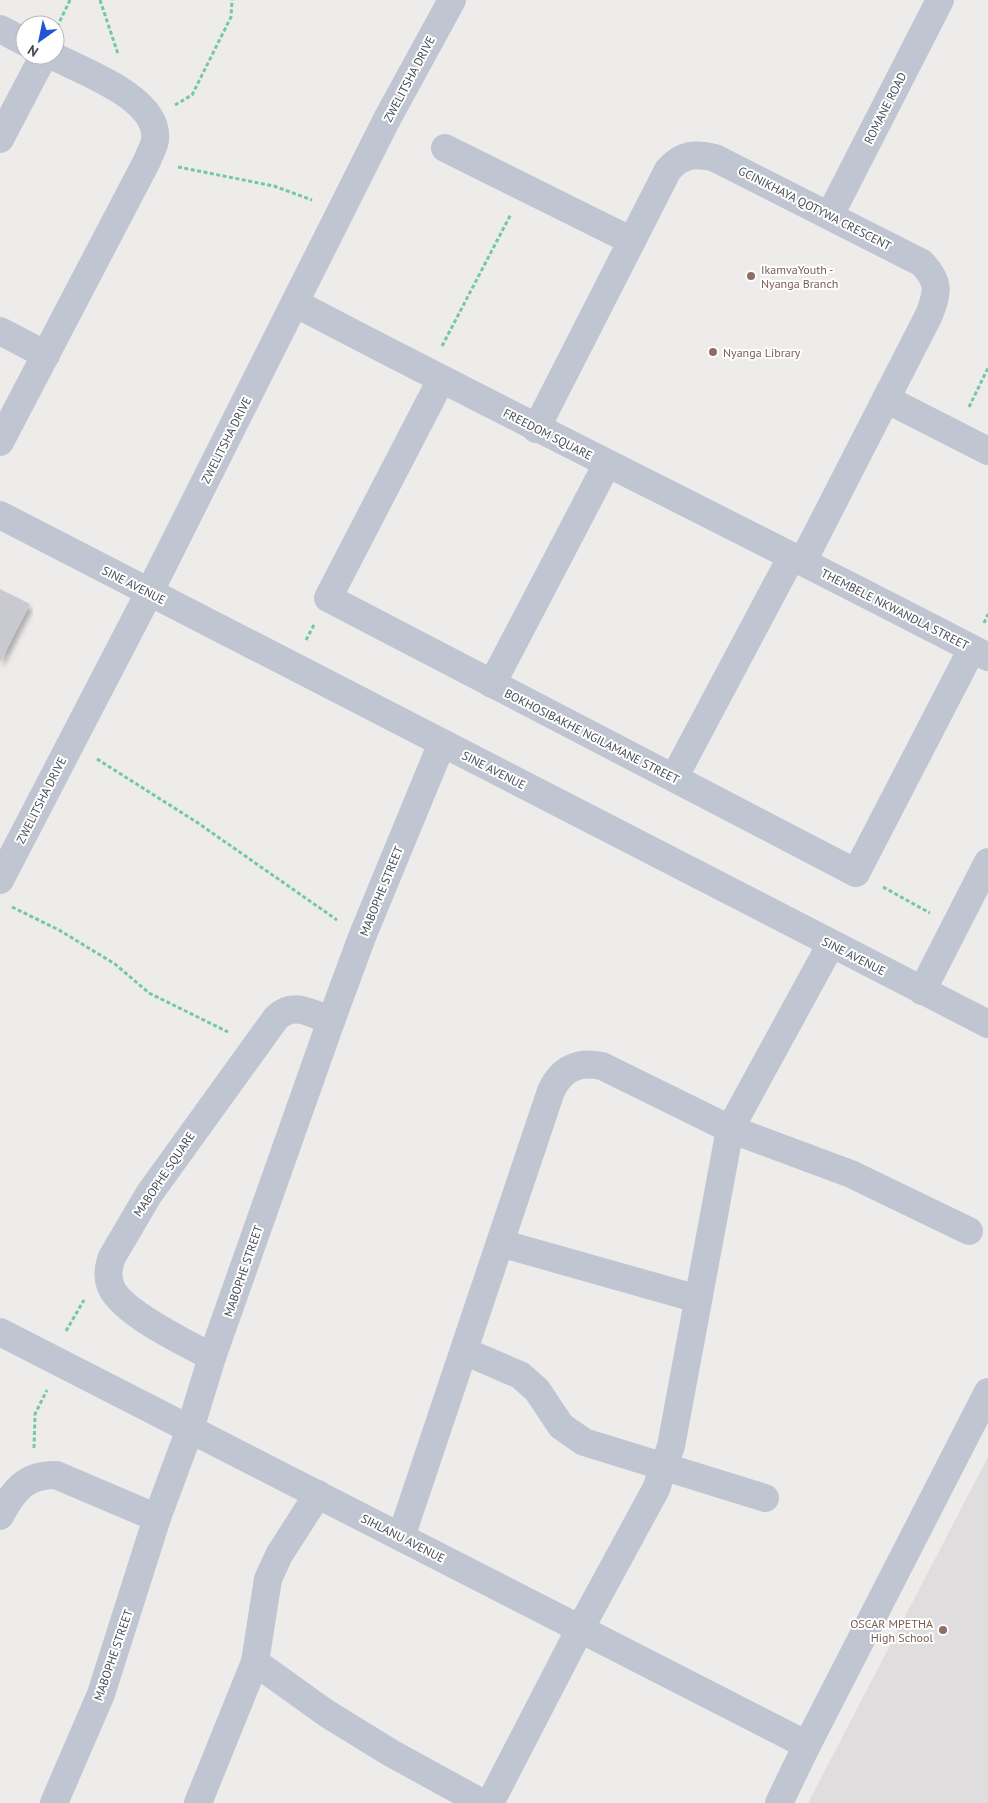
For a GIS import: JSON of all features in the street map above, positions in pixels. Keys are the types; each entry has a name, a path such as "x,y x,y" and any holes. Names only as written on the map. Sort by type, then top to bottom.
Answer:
{"street":[{"name":"ZWELITSHA DRIVE","path":"0,880 149,592 387,118 452,0"},
{"name":"ROMANE ROAD","path":"830,216 940,0"},
{"path":"0,29 15,37"},
{"path":"0,442 147,162 155,140 152,118 133,97 65,62"},
{"path":"0,139 39,65"},
{"path":"445,148 632,241"},
{"name":"GCINIKHAYA QOTYWA CRESCENT","path":"536,429 668,170 676,160 688,155 700,154 715,158 922,263 933,275 937,286 929,316 886,399 674,778"},
{"name":"FREEDOM SQUARE","path":"295,303 536,429 797,558"},
{"path":"0,331 46,355"},
{"path":"328,598 435,377"},
{"path":"886,399 988,451"},
{"path":"492,684 607,464"},
{"name":"SINE AVENUE","path":"0,515 988,1024"},
{"name":"THEMBELE NKWANDLA STREET","path":"797,558 980,653"},
{"name":"BOKHOSIBAKHE NGILAMANE STREET","path":"328,598 856,873"},
{"path":"856,873 980,653"},
{"name":"MABOPHE STREET","path":"54,1803 101,1694 156,1518 190,1429 212,1357 331,1021 362,937 442,743"},
{"path":"922,991 988,862"},
{"path":"490,1803 665,1469 671,1446 730,1129 831,944"},
{"name":"MABOPHE SQUARE","path":"109,1274 115,1250 148,1194 282,1011 291,1008 301,1008 331,1021"},
{"path":"401,1537 551,1090 562,1073 571,1068 581,1064 602,1066 730,1129 851,1174 969,1230"},
{"path":"500,1243 698,1299"},
{"path":"109,1274 114,1291 135,1312 212,1357"},
{"name":"SIHLANU AVENUE","path":"0,1332 807,1745"},
{"path":"464,1351 520,1376 538,1390 561,1426 584,1442 665,1469 765,1498"},
{"path":"779,1803 988,1392"},
{"path":"0,1516 14,1491 22,1484 44,1474 56,1475 156,1518"},
{"path":"198,1803 255,1662 268,1580 279,1554 318,1494"},
{"path":"255,1662 326,1713 391,1754 482,1803"}],"path":[{"path":"63,15 70,0"},
{"path":"100,0 133,97"},
{"path":"152,118 192,95 231,17 232,0"},
{"path":"147,162 274,186 341,210"},
{"path":"435,377 524,188"},
{"path":"956,434 988,368"},
{"path":"292,666 328,598"},
{"path":"71,742 198,823 362,937"},
{"path":"856,873 955,926"},
{"path":"8,906 59,930 115,964 149,993 255,1046"},
{"path":"34,1478 35,1414 55,1360 88,1293 109,1274"}],"shaded area":[{"name":"OSCAR MPETHA High School","path":"988,1457 988,1803 808,1803"}],"building":[{"path":"0,589 30,604 0,662"}],"place":[{"name":"IkamvaYouth - Nyanga Branch","path":"751,276"},
{"name":"Nyanga Library","path":"713,352"},
{"name":"OSCAR MPETHA High School","path":"943,1630"}]}
